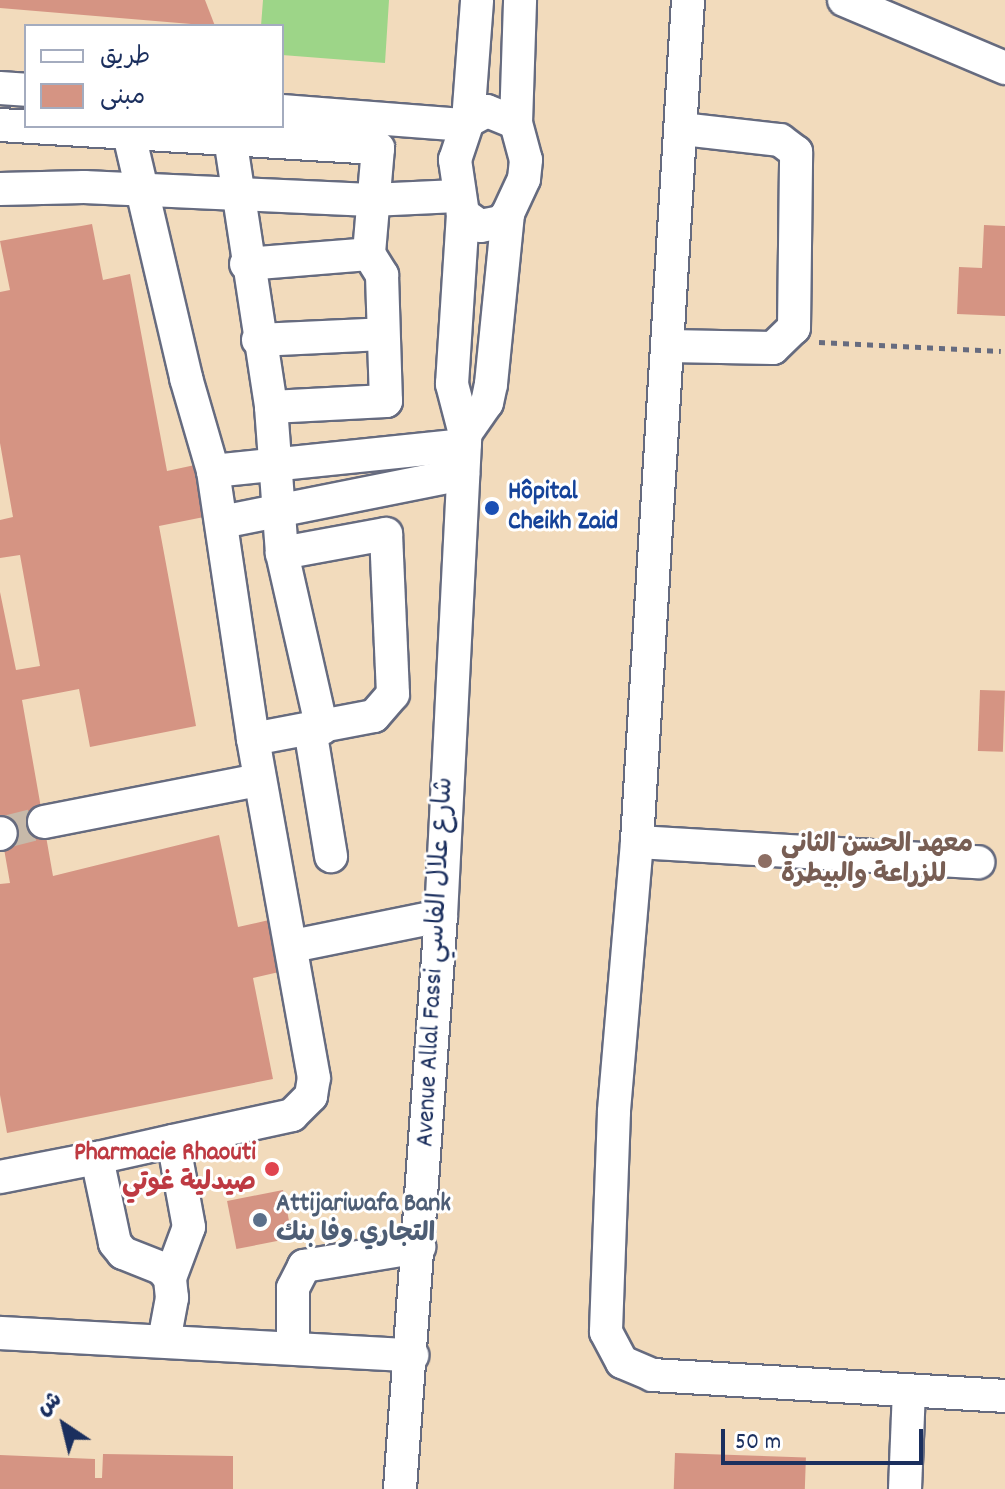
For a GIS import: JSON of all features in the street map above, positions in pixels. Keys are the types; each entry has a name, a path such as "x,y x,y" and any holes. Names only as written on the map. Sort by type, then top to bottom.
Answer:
{"street":[{"path":"464,451 452,384 460,205 455,160 466,123 477,0"},
{"path":"0,189 142,191 460,205 480,226 501,222 524,179 526,160 516,123 520,0"},
{"path":"688,0 637,842 614,1112 605,1315 612,1348 622,1362 652,1375 1005,1396"},
{"path":"844,0 1005,68"},
{"path":"0,88 24,90"},
{"path":"284,111 466,123 487,111 516,123"},
{"path":"0,125 24,126"},
{"path":"77,128 378,148 371,200 369,254 382,275 386,401 271,407"},
{"path":"669,346 773,348 786,340 794,328 796,152 780,140 682,129"},
{"path":"0,1177 292,1115 311,1096 314,1078 293,946 259,780 213,471 128,130"},
{"path":"230,138 246,264 271,407 282,553 316,729 331,856"},
{"path":"222,522 278,512 464,451 489,393 508,214"},
{"path":"246,264 369,254"},
{"path":"258,340 383,334"},
{"path":"213,471 464,451"},
{"name":"Avenue Allal Fassi شارع علال الفاسي","path":"400,1489 412,1355 441,916 464,451"},
{"path":"253,739 374,716 393,694 386,534 282,553"},
{"path":"44,822 259,780"},
{"path":"637,842 978,862"},
{"path":"293,946 441,916"},
{"path":"164,1341 172,1298 170,1278 189,1227 173,1141"},
{"path":"97,1158 115,1243 123,1253 161,1268 170,1278"},
{"path":"293,1348 293,1288 304,1266 419,1247"},
{"path":"0,1333 412,1355"},
{"path":"905,1489 909,1391"}],"path":[{"path":"786,340 1001,351"}],"green space":[{"path":"263,0 389,0 385,63 284,55 284,24 261,24"}],"building":[{"path":"0,0 205,0 214,24 191,24 0,8"},
{"path":"92,224 103,280 130,274 167,471 209,462 219,514 159,526 196,726 90,747 79,689 22,700 53,876 219,835 238,927 269,920 279,972 253,978 273,1079 7,1133 0,1095 0,884 10,883 0,826 0,592 16,670 40,666 20,555 0,558 0,520 13,517 0,443 0,292 10,290 0,241"},
{"path":"984,225 1005,226 1005,316 957,314 959,267 982,268"},
{"path":"980,690 1005,691 1003,752 978,751"},
{"name":"Attijariwafa Bank التجاري وفا بنك","path":"283,1190 292,1238 236,1249 227,1201"},
{"path":"675,1453 806,1458 805,1489 674,1489"},
{"path":"103,1454 233,1456 233,1489 0,1489 0,1455 95,1459 95,1478 102,1478"}],"tunnel":[{"path":"1,833 44,822"}],"place":[{"name":"Hôpital Cheikh Zaid","path":"492,508"},
{"name":"معهد الحسن الثاني للزراعة والبيطرة","path":"765,861"},
{"name":"Pharmacie Rhaouti صيدلية غوتي","path":"272,1169"},
{"name":"Attijariwafa Bank التجاري وفا بنك","path":"260,1220"}]}
